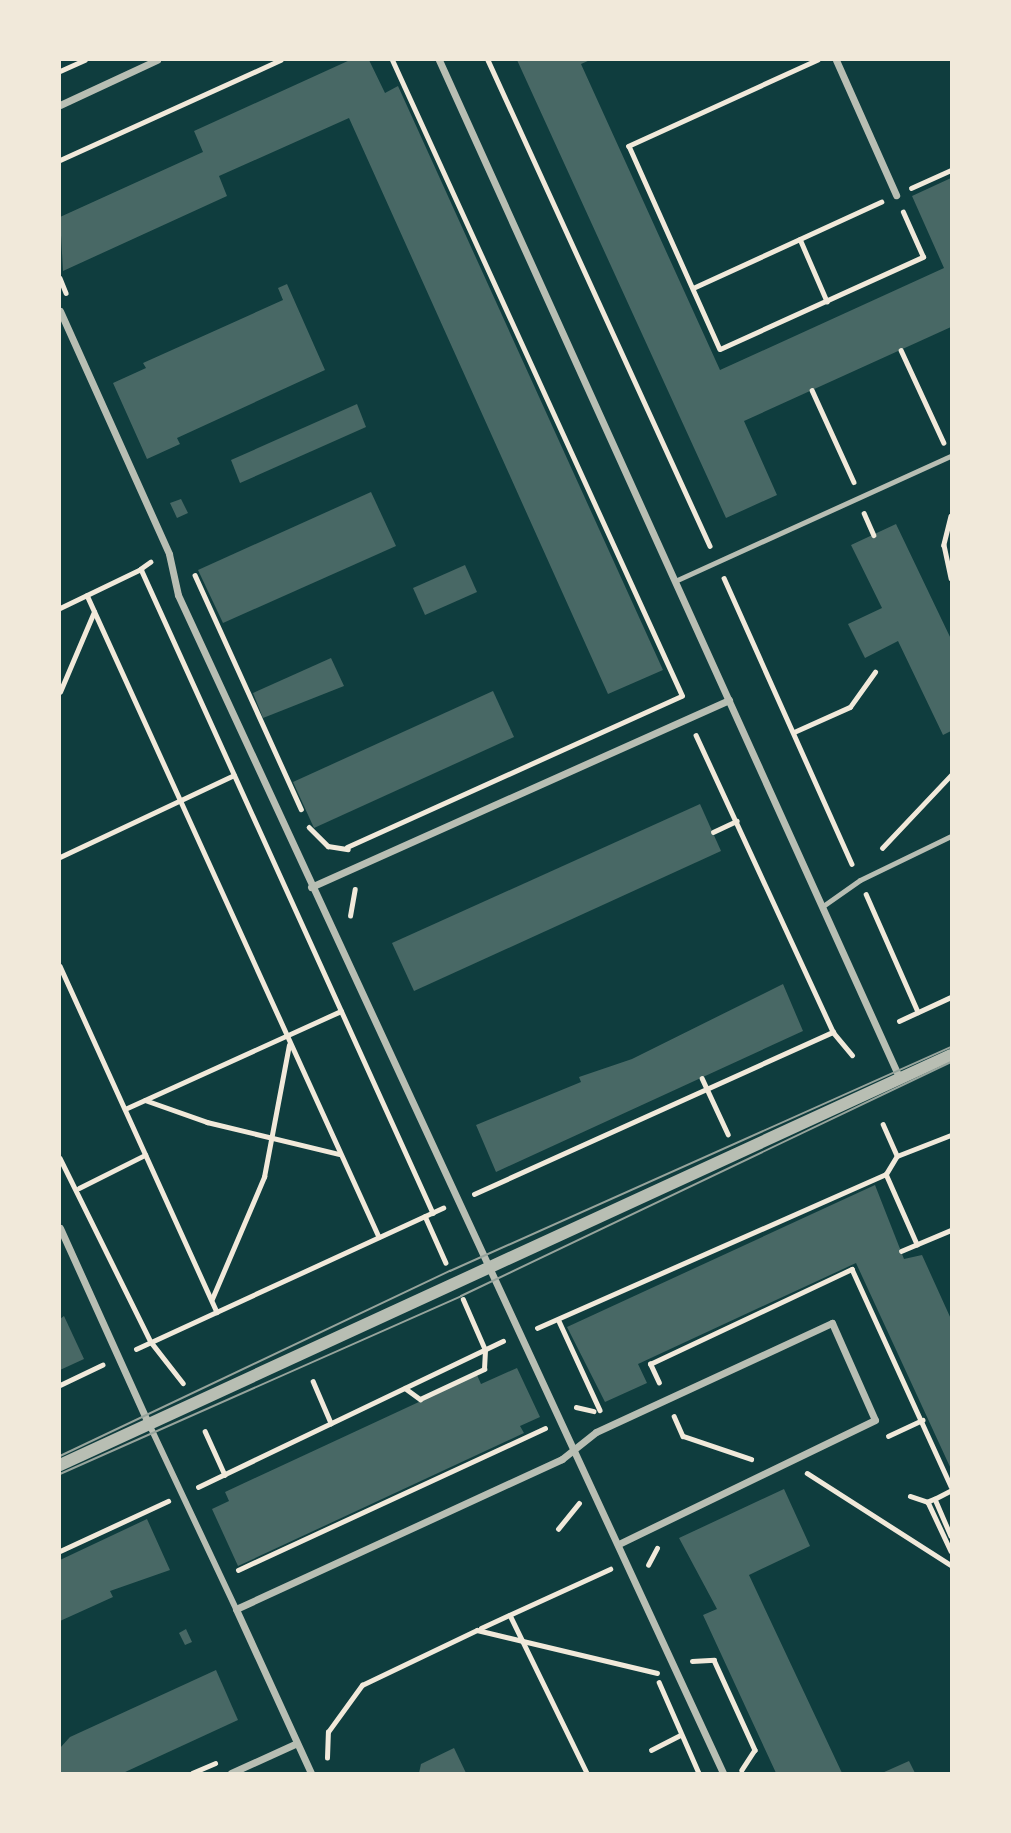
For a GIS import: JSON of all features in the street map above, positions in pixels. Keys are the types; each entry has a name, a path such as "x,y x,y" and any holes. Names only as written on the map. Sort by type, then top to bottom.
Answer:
{"street":[{"path":"60,105 157,60"},
{"path":"439,60 900,1079"},
{"path":"836,60 896,195"},
{"path":"60,311 169,554 178,595 723,1773"},
{"path":"312,887 729,700"},
{"path":"60,1465 951,1055"},
{"path":"60,1228 311,1773"},
{"path":"236,1609 574,1449 596,1432 832,1323 875,1420 618,1544"},
{"path":"231,1773 297,1743"}],"lane":[{"path":"674,581 951,456"},
{"path":"822,906 860,880 951,836"}],"path":[{"path":"60,71 85,60"},
{"path":"60,160 280,60"},
{"path":"190,566 310,829 328,846 347,847 682,696 392,60"},
{"path":"488,60 711,550"},
{"path":"818,60 629,146 720,349 923,257 907,220"},
{"path":"693,288 951,170"},
{"path":"800,239 827,300"},
{"path":"60,278 71,303"},
{"path":"901,350 944,443"},
{"path":"812,390 855,483"},
{"path":"951,516 944,545 951,578"},
{"path":"870,528 874,534"},
{"path":"60,608 141,569"},
{"path":"722,574 918,1012"},
{"path":"86,595 379,1237"},
{"path":"60,692 94,611"},
{"path":"794,732 850,707 875,672"},
{"path":"698,734 833,1032 846,1043 852,1055"},
{"path":"60,857 234,775"},
{"path":"881,849 951,775"},
{"path":"713,832 737,821"},
{"path":"347,847 363,883 349,898 354,925"},
{"path":"60,966 217,1312"},
{"path":"899,1021 951,997"},
{"path":"125,1109 341,1011"},
{"path":"471,1181 477,1193 833,1032"},
{"path":"846,1043 857,1038"},
{"path":"211,1300 275,1137 290,1044"},
{"path":"702,1078 737,1154"},
{"path":"144,1100 340,1154"},
{"path":"883,1124 898,1156"},
{"path":"79,1188 145,1155"},
{"path":"60,1158 79,1188 150,1342 183,1383"},
{"path":"886,1174 917,1244"},
{"path":"136,1349 433,1213"},
{"path":"901,1251 951,1230"},
{"path":"559,1321 600,1411"},
{"path":"528,1330 533,1341"},
{"path":"405,1388 421,1399 484,1369 485,1356"},
{"path":"60,1385 103,1365"},
{"path":"313,1381 331,1423"},
{"path":"649,1389 659,1384"},
{"path":"567,1403 600,1411 608,1409"},
{"path":"875,1442 922,1420"},
{"path":"232,1572 548,1427"},
{"path":"205,1431 225,1475"},
{"path":"796,1479 818,1468"},
{"path":"558,1529 592,1488"},
{"path":"910,1496 928,1502 951,1491"},
{"path":"935,1499 951,1536"},
{"path":"928,1502 951,1550"},
{"path":"648,1574 649,1562 663,1542"},
{"path":"327,1758 328,1732 362,1685 624,1562 649,1562"},
{"path":"510,1615 526,1641 587,1773"},
{"path":"477,1630 661,1675"},
{"path":"686,1660 714,1660 755,1750 741,1773"},
{"path":"651,1749 680,1735"}],"building":[{"path":"350,60 369,60 385,93 398,86 663,670 608,694 349,118 219,176 227,196 63,271 60,217 203,152 194,131"},
{"path":"517,60 590,60 581,64 720,370 944,268 912,196 951,178 951,327 744,421 777,495 726,518"},
{"path":"287,284 325,370 177,438 180,444 147,459 113,383 146,368 143,363 283,300 278,288"},
{"path":"357,404 366,427 240,483 231,460"},
{"path":"371,492 396,546 223,623 198,570"},
{"path":"181,499 188,513 177,518 170,503"},
{"path":"896,524 951,639 951,731 943,735 898,641 865,658 848,624 882,608 851,545"},
{"path":"465,565 477,592 425,615 413,588"},
{"path":"331,658 344,686 263,718 253,693"},
{"path":"493,691 514,737 314,828 293,782"},
{"path":"700,804 721,851 414,991 392,943"},
{"path":"783,984 803,1031 496,1172 476,1125 581,1082 579,1077 632,1059"},
{"path":"875,1185 904,1259 922,1255 951,1319 951,1469 856,1263 638,1364 647,1383 605,1402 567,1327"},
{"path":"64,1316 84,1359 60,1370 60,1319"},
{"path":"517,1368 540,1417 520,1426 524,1433 238,1566 212,1509 229,1501 225,1492 477,1375 481,1384"},
{"path":"784,1489 810,1546 749,1575 842,1773 776,1773 703,1615 717,1609 679,1538"},
{"path":"147,1519 170,1570 110,1591 113,1597 60,1621 60,1560"},
{"path":"186,1629 192,1642 185,1645 179,1633"},
{"path":"216,1670 238,1720 123,1773 60,1773 60,1748 70,1737"},
{"path":"454,1748 466,1773 419,1773 421,1764"},
{"path":"909,1761 915,1773 882,1773"}],"tram line":[{"path":"60,1456 450,1271 951,1047"},
{"path":"60,1474 461,1296 951,1062"}]}
